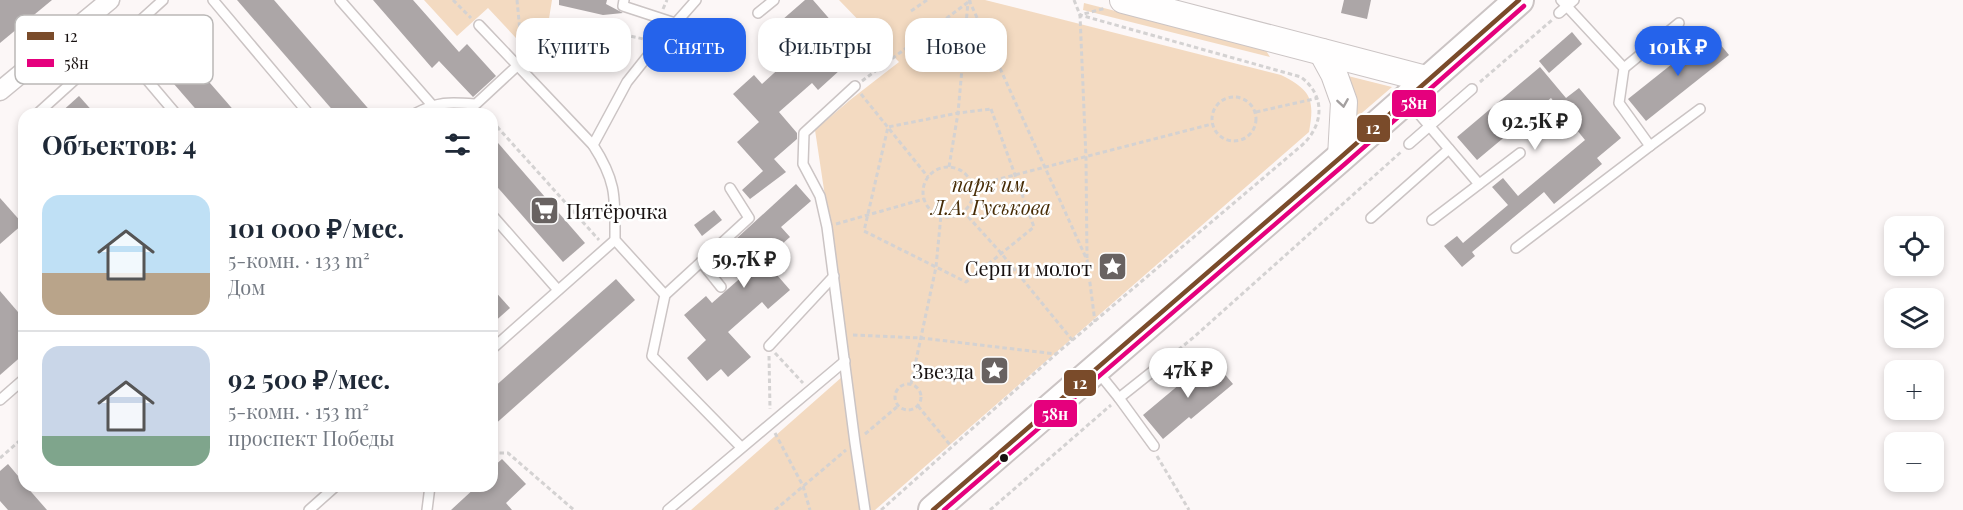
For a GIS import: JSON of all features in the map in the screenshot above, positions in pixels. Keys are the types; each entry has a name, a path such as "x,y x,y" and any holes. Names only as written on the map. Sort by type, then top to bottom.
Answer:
{"main road":[{"path":"933,510 1341,158 1519,0"},
{"path":"1118,3 1430,80"},
{"path":"1322,52 1334,74 1344,102 1341,158"}],"street":[{"path":"92,15 110,0"},
{"path":"0,91 15,79"}],"lane":[{"path":"146,15 163,0"},
{"path":"213,0 304,108"},
{"path":"340,0 431,108"},
{"path":"624,0 623,6 660,18"},
{"path":"680,18 696,0"},
{"path":"758,14 774,0"},
{"path":"1565,5 1624,68"},
{"path":"1650,146 1618,103 1624,68 1679,23"},
{"path":"479,25 516,65"},
{"path":"593,145 627,82 643,62"},
{"path":"435,108 454,102 476,104 516,67"},
{"path":"522,72 593,145 606,165 615,190 615,240 665,295"},
{"path":"44,108 70,84"},
{"path":"151,84 171,108"},
{"path":"855,86 804,133 803,164 820,196 827,226 865,510"},
{"path":"1409,144 1472,89"},
{"path":"1407,99 1479,184"},
{"path":"1516,248 1701,109"},
{"path":"1371,218 1449,149"},
{"path":"1432,220 1520,153"},
{"path":"730,188 749,218 665,295 652,356 741,447"},
{"path":"498,222 558,290"},
{"path":"498,344 615,240"},
{"path":"701,262 721,287"},
{"path":"769,346 834,276"},
{"path":"668,510 845,361"},
{"path":"1096,370 1154,446"},
{"path":"1119,398 1153,371"},
{"path":"0,400 18,385"},
{"path":"309,510 329,492"},
{"path":"427,510 429,492"}],"path":[{"path":"453,0 479,25"},
{"path":"518,0 519,18"},
{"path":"911,11 927,0"},
{"path":"928,177 855,86 970,0"},
{"path":"949,167 958,113 970,0"},
{"path":"970,0 1044,168 1088,260"},
{"path":"1074,0 1080,15 1088,260 1095,322"},
{"path":"1080,15 1118,3"},
{"path":"1472,89 1565,5"},
{"path":"881,510 1056,354 1310,138 1316,128 1319,114 1318,98 1311,85 1301,78 1080,15"},
{"path":"527,77 560,43 573,22 643,39"},
{"path":"1233,96 1247,100 1256,112 1257,120 1252,133 1240,140 1233,141 1220,136 1212,124 1214,109 1219,102 1233,96"},
{"path":"1256,112 1318,98"},
{"path":"991,109 1034,227 966,282 864,231 888,127 991,109"},
{"path":"972,186 1212,124"},
{"path":"498,128 606,248"},
{"path":"1153,371 1409,144"},
{"path":"949,167 966,175 972,186 971,200 963,211 952,216 941,216 930,209 924,199 923,187 928,177 937,169 949,167"},
{"path":"827,226 924,199"},
{"path":"963,211 1001,253 1073,341"},
{"path":"911,384 936,267 941,216"},
{"path":"842,334 921,338 1056,354"},
{"path":"902,384 911,384 920,391 921,399 918,406 908,411 898,406 894,399 896,390 902,384"},
{"path":"990,510 1119,398"},
{"path":"775,510 898,406"},
{"path":"918,406 951,446"},
{"path":"0,458 18,442"},
{"path":"1154,446 1189,510"},
{"path":"498,453 508,453 574,510"}],"green space":[{"path":"424,0 552,0 549,18 516,18 516,38 488,8 457,36"},
{"name":"парк им. Л.А. Гуськова","path":"839,0 985,0 1281,75 1305,91 1311,103 1309,132 875,510 691,510 851,369 815,130 886,72 893,72 893,67 899,62 893,56 893,18 856,18"},
{"path":"1084,3 1265,49 1270,57 1083,10"},
{"path":"1348,76 1392,87 1356,118 1356,95"}],"building":[{"path":"0,0 52,0 34,15 15,15 15,31 0,43"},
{"path":"237,0 274,0 368,108 331,108"},
{"path":"373,0 413,0 459,52 467,44 496,76 473,97 439,61 432,68"},
{"path":"559,0 607,0 606,4 623,13 603,15 559,5"},
{"path":"805,0 813,0 829,18 784,18"},
{"path":"1344,0 1371,0 1367,19 1341,13"},
{"path":"1572,32 1582,44 1549,73 1539,61"},
{"path":"1711,33 1729,55 1646,121 1628,99"},
{"path":"1540,67 1566,98 1579,88 1621,138 1597,158 1602,164 1554,204 1544,192 1472,252 1475,256 1462,267 1444,246 1457,236 1463,243 1508,205 1492,187 1503,178 1518,196 1585,140 1551,98 1477,160 1457,137"},
{"path":"775,72 838,72 818,90 812,83 779,112 797,133 797,139 774,159 786,172 750,199 742,190 763,171 737,142 759,122 733,94 754,75 762,84"},
{"path":"174,84 211,84 232,108 195,108"},
{"path":"79,96 90,108 66,108"},
{"path":"498,143 585,243 563,262 498,188"},
{"path":"796,184 811,201 781,227 790,237 764,260 790,290 768,309 762,302 728,332 751,357 728,377 721,369 707,381 687,358 706,340 684,315 706,296 712,303 745,274 724,250"},
{"path":"0,198 18,218 18,228 0,244"},
{"path":"714,210 722,220 702,236 694,225"},
{"path":"616,279 635,300 498,422 498,384"},
{"path":"0,291 18,312 18,359 0,375"},
{"path":"498,295 510,308 498,319"},
{"path":"1211,358 1233,384 1163,439 1143,415"},
{"path":"502,459 526,484 506,503 512,510 451,510 470,492 498,492 498,463"},
{"path":"8,464 18,476 18,492 31,492 47,510 8,510 0,501 0,471"}],"transit line":[{"name":"12","path":"933,510 1519,0"},
{"name":"58н","path":"944,510 1524,6"}],"place":[{"name":"Пятёрочка","path":"545,210"},
{"name":"Серп и молот","path":"1113,267"},
{"name":"Звезда","path":"995,370"}]}
